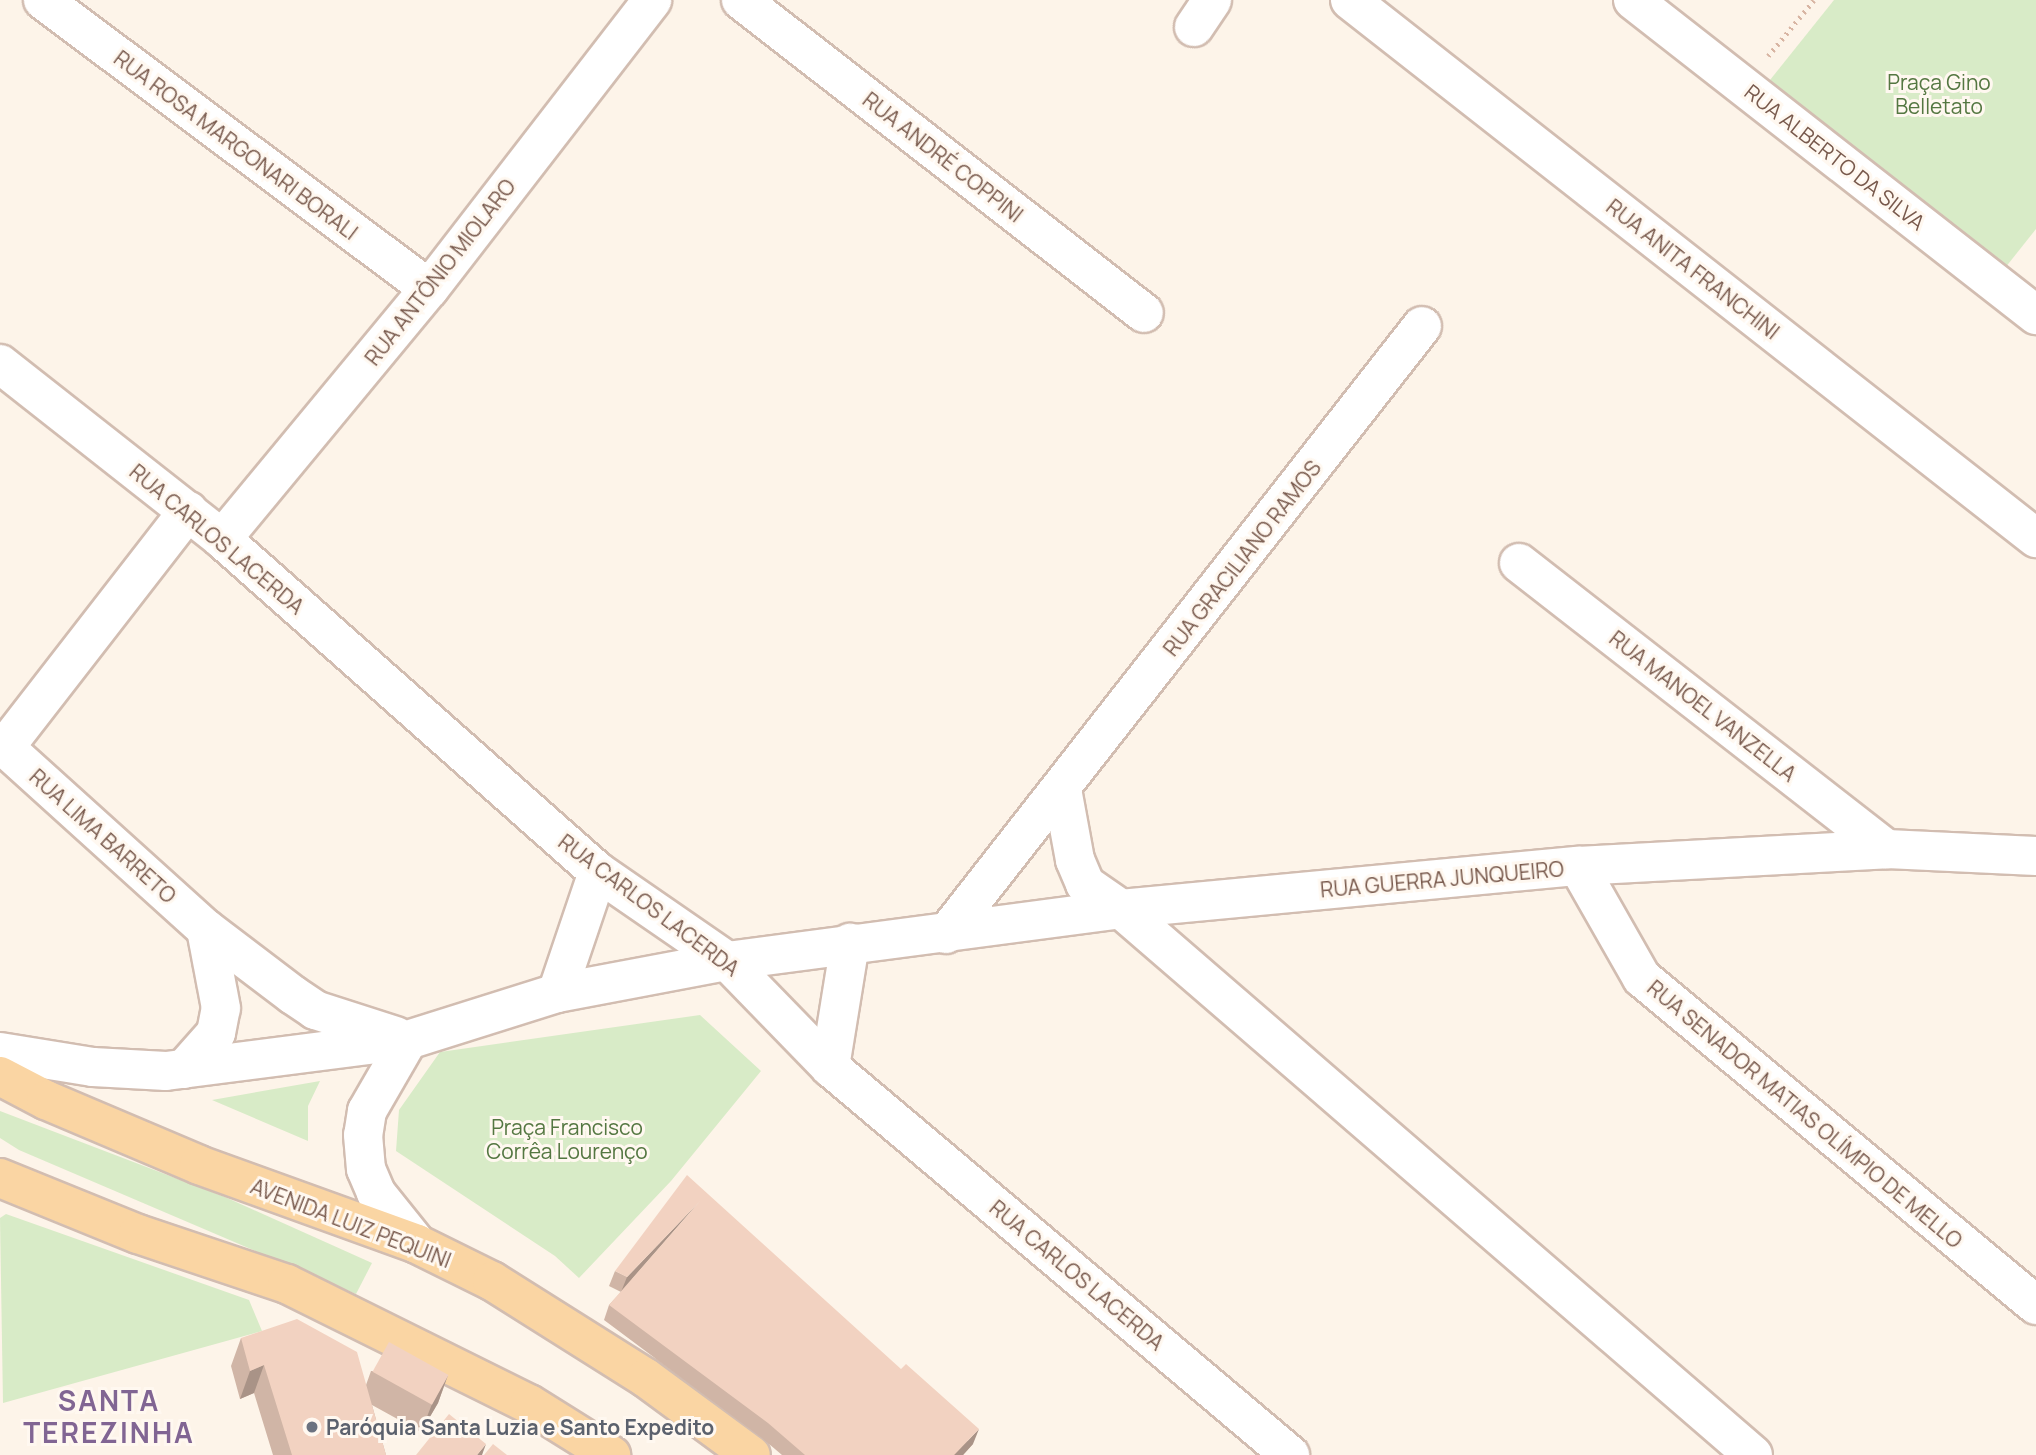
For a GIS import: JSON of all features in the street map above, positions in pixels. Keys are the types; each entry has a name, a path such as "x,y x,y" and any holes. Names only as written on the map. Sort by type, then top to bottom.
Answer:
{"main road":[{"name":"AVENIDA LUIZ PEQUINI","path":"0,1076 46,1100 199,1165 417,1244 492,1281 573,1329 751,1455"},
{"path":"1,1180 138,1234 287,1284 529,1404 611,1455"}],"street":[{"name":"RUA ROSA MARGONARI BORALI","path":"43,0 429,289"},
{"name":"RUA ANTÔNIO MIOLARO","path":"222,539 429,289 652,0"},
{"name":"RUA ANDRÉ COPPINI","path":"741,0 1144,313"},
{"name":"RUA ANITA FRANCHINI","path":"1350,0 2036,538"},
{"name":"RUA ALBERTO DA SILVA","path":"1633,0 2036,315"},
{"name":"RUA GRACILIANO RAMOS","path":"946,934 1422,326"},
{"name":"RUA CARLOS LACERDA","path":"0,364 222,539 598,872 727,961 830,1067 1290,1455"},
{"path":"2,745 188,511"},
{"name":"RUA MANOEL VANZELLA","path":"1519,563 1886,849"},
{"name":"RUA LIMA BARRETO","path":"2,745 206,929 316,1010 408,1040"},
{"path":"1062,789 1074,860 1085,884 1121,909 1753,1455"},
{"name":"RUA GUERRA JUNQUEIRO","path":"0,1052 93,1068 184,1069 408,1040 557,993 727,961 1121,909 1578,866 1886,849 2036,856"},
{"name":"RUA SENADOR MATIAS OLÍMPIO DE MELLO","path":"1578,866 1642,978 2036,1305"},
{"path":"557,993 598,872"},
{"path":"184,1069 216,1033 221,1008 206,929"},
{"path":"830,1067 850,943"},
{"path":"408,1040 367,1111 363,1135 366,1169 376,1193 417,1244"}],"path":[{"path":"1744,85 1814,0"}],"green space":[{"name":"Praça Gino Belletato","path":"1834,0 2036,0 2036,229 2005,268 1770,80"},
{"name":"Praça Francisco Corrêa Lourenço","path":"700,1015 761,1071 671,1181 579,1278 555,1256 396,1151 399,1110 440,1052"},
{"path":"320,1081 308,1106 308,1141 212,1100"},
{"path":"0,1111 225,1197 372,1263 356,1294 19,1150 0,1138"},
{"path":"6,1214 249,1300 262,1331 3,1403 0,1218"}],"building":[{"path":"687,1175 901,1369 906,1364 979,1429 954,1455 805,1455 768,1423 609,1305 700,1201 627,1277 615,1271"},
{"name":"Paróquia Santa Luzia e Santo Expedito","path":"297,1319 357,1352 386,1455 292,1455 264,1365 250,1371 241,1338"},
{"path":"389,1342 448,1375 432,1405 373,1372"},
{"path":"449,1414 486,1444 477,1455 416,1455"},
{"path":"493,1444 507,1455 484,1455"}],"place":[{"name":"Paróquia Santa Luzia e Santo Expedito","path":"312,1427"}],"district":[{"name":"SANTA TEREZINHA","path":"109,1416"}]}
